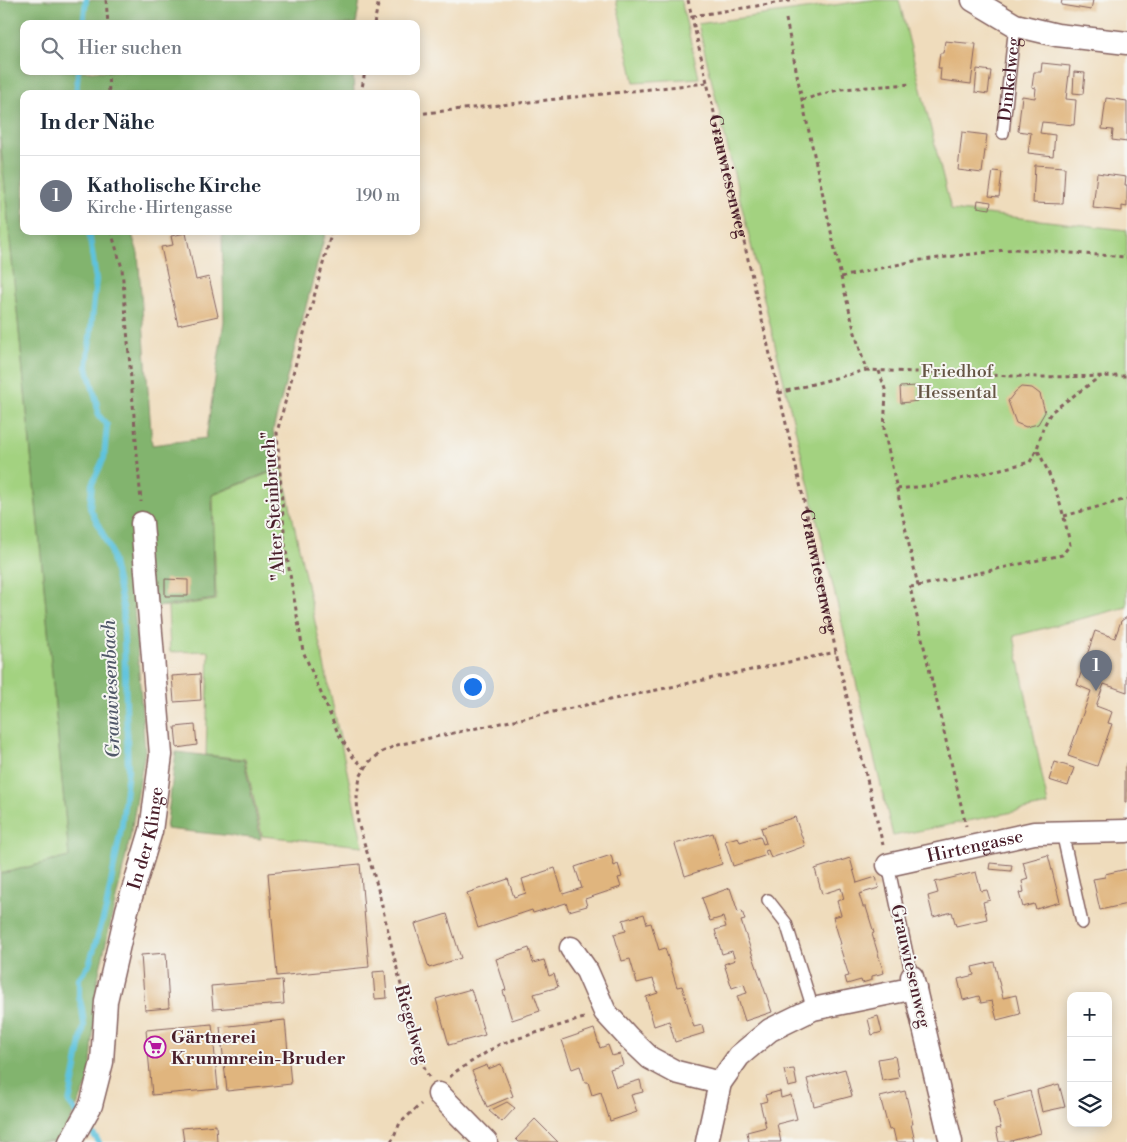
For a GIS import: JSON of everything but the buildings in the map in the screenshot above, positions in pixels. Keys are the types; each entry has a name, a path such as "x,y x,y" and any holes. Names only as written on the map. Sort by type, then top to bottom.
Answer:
{"street":[{"name":"Dinkelweg","path":"973,0 1015,25 1057,35 1127,43"},
{"name":"In der Klinge","path":"70,1142 91,1105 102,1062 106,1001 127,910 151,831 160,755 142,523"},
{"name":"Hirtengasse","path":"888,865 1034,833 1127,831"},
{"path":"571,948 587,971 605,1012 650,1058 676,1072 720,1083"},
{"path":"707,1142 720,1083 739,1056 770,1030 813,1009 914,982"},
{"name":"Grauwiesenweg","path":"914,982 952,1142"},
{"path":"438,1094 486,1142"}],"lane":[{"name":"Dinkelweg","path":"1003,133 1015,25"},
{"path":"1062,832 1082,923"},
{"name":"Grauwiesenweg","path":"888,865 914,982"},
{"path":"768,900 786,923 813,1009"}],"path":[{"path":"106,0 108,20"},
{"path":"375,20 378,0"},
{"name":"Grauwiesenweg","path":"688,0 809,523 836,652 888,865"},
{"path":"692,16 795,0"},
{"path":"786,19 841,277 866,370"},
{"path":"108,75 109,90"},
{"path":"361,90 364,75"},
{"path":"420,114 708,83"},
{"path":"802,100 841,89 912,84"},
{"path":"112,235 122,268 142,523"},
{"name":"\"Alter Steinbruch\"","path":"331,235 277,432 285,545 303,651 338,733 354,757 365,768"},
{"path":"841,277 914,261 1014,249 1127,257"},
{"path":"779,393 866,370 1037,377 1127,376"},
{"path":"879,371 886,392 884,430 918,586"},
{"path":"897,489 936,485 1030,462 1051,412 1101,376"},
{"path":"970,847 964,814 910,587 1062,555 1070,544 1064,516 1048,469 1037,449"},
{"path":"1064,516 1127,499"},
{"path":"365,768 369,762 382,752 397,745 836,652"},
{"name":"Riegelweg","path":"365,768 360,777 358,823 377,885 416,1052 438,1094"},
{"path":"391,1142 400,1123 434,1092 438,1094 444,1083 455,1072 500,1044 605,1012"}],"green space":[{"path":"0,0 360,0 357,20 20,20 20,75 353,75 354,90 20,90 20,235 132,235 138,253 152,445 206,438 224,321 222,235 325,235 273,430 282,467 212,495 215,599 168,606 134,608 145,751 130,838 97,982 90,1079 60,1142 0,1142 0,874 69,857 0,138"},
{"path":"616,0 681,0 699,78 634,82"},
{"name":"Friedhof Hessental","path":"870,0 899,0 951,210 1127,230 1127,607 1014,636 1048,805 893,836 698,24"},
{"path":"0,138 69,857 0,874"},
{"path":"282,468 363,846 262,836 245,759 206,755 209,651 170,652 168,607 216,600 213,495"},
{"path":"176,752 244,760 261,839 166,829"}],"waterway":[{"name":"Grauwiesenbach","path":"84,20 86,0"},
{"name":"Grauwiesenbach","path":"76,90 78,75"},
{"name":"Grauwiesenbach","path":"80,1117 69,1103 84,1026 79,997 79,978 89,965 106,909 122,824 128,770 123,607 110,549 90,508 92,484 104,458 107,425 99,416 87,367 96,280 90,235"},
{"name":"Grauwiesenbach","path":"86,1125 99,1142"}],"place":[{"name":"Katholische Kirche","path":"1096,691"},
{"name":"Gärtnerei Krummrein-Bruder","path":"155,1047"}]}
